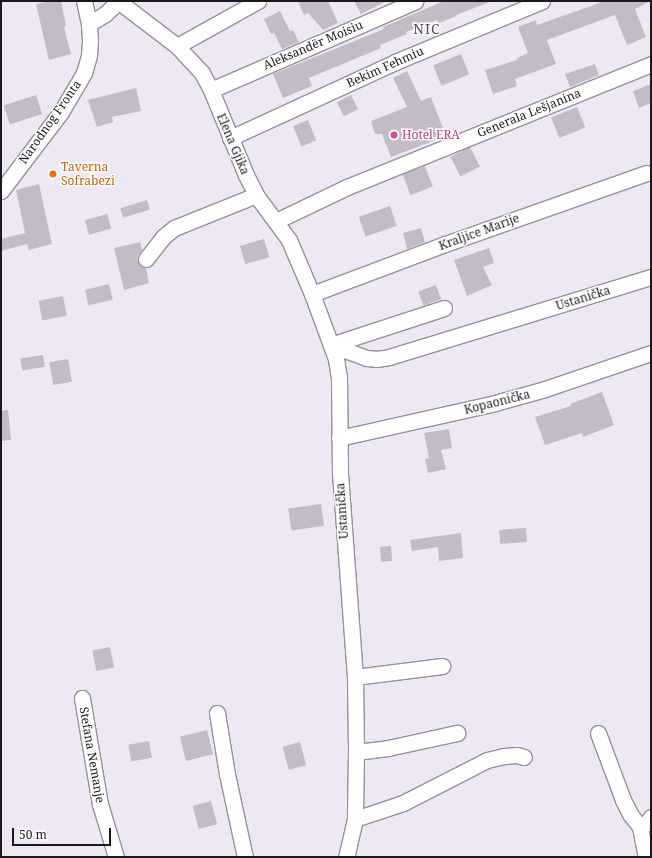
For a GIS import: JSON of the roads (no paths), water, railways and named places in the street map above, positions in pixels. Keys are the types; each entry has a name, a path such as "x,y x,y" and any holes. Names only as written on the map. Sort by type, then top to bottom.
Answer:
{"street":[{"name":"Narodnog Fronta","path":"1,191 74,91 84,73 89,55 89,24 84,1"},
{"name":"Elena Gjika","path":"89,24 105,14 118,1 177,46 202,73 211,90 243,170 256,195"},
{"path":"177,46 258,1"},
{"name":"Aleksandër Moisiu","path":"211,90 416,1"},
{"name":"Bekim Fehmiu","path":"230,138 389,65 542,1"},
{"name":"Generala Lešjanina","path":"276,221 347,186 651,64"},
{"name":"Kraljice Marije","path":"312,294 445,244 647,173"},
{"path":"146,260 163,237 174,228 256,195"},
{"name":"Ustanička","path":"256,195 276,221 288,240 312,294 330,342 336,359 339,377 340,473 355,678 355,819 346,857"},
{"name":"Ustanička","path":"330,342 367,358 377,359 388,357 651,278"},
{"path":"330,342 444,308"},
{"path":"330,342 406,313"},
{"name":"Kopaonička","path":"339,438 495,403 545,389 651,353"},
{"path":"355,678 442,666"},
{"name":"Stefana Nemanje","path":"82,698 100,804 116,857"},
{"path":"217,713 227,774 245,857"},
{"path":"356,752 388,748 458,733"},
{"path":"598,733 623,800 630,814 640,828 646,857"},
{"path":"355,819 403,803 487,760 510,756 524,757"},
{"path":"640,828 647,823 651,817"}],"place":[{"name":"Hotel ERA","path":"394,135"},
{"name":"Taverna Sofrabezi","path":"53,174"}],"district":[{"name":"NIC","path":"427,29"}]}
